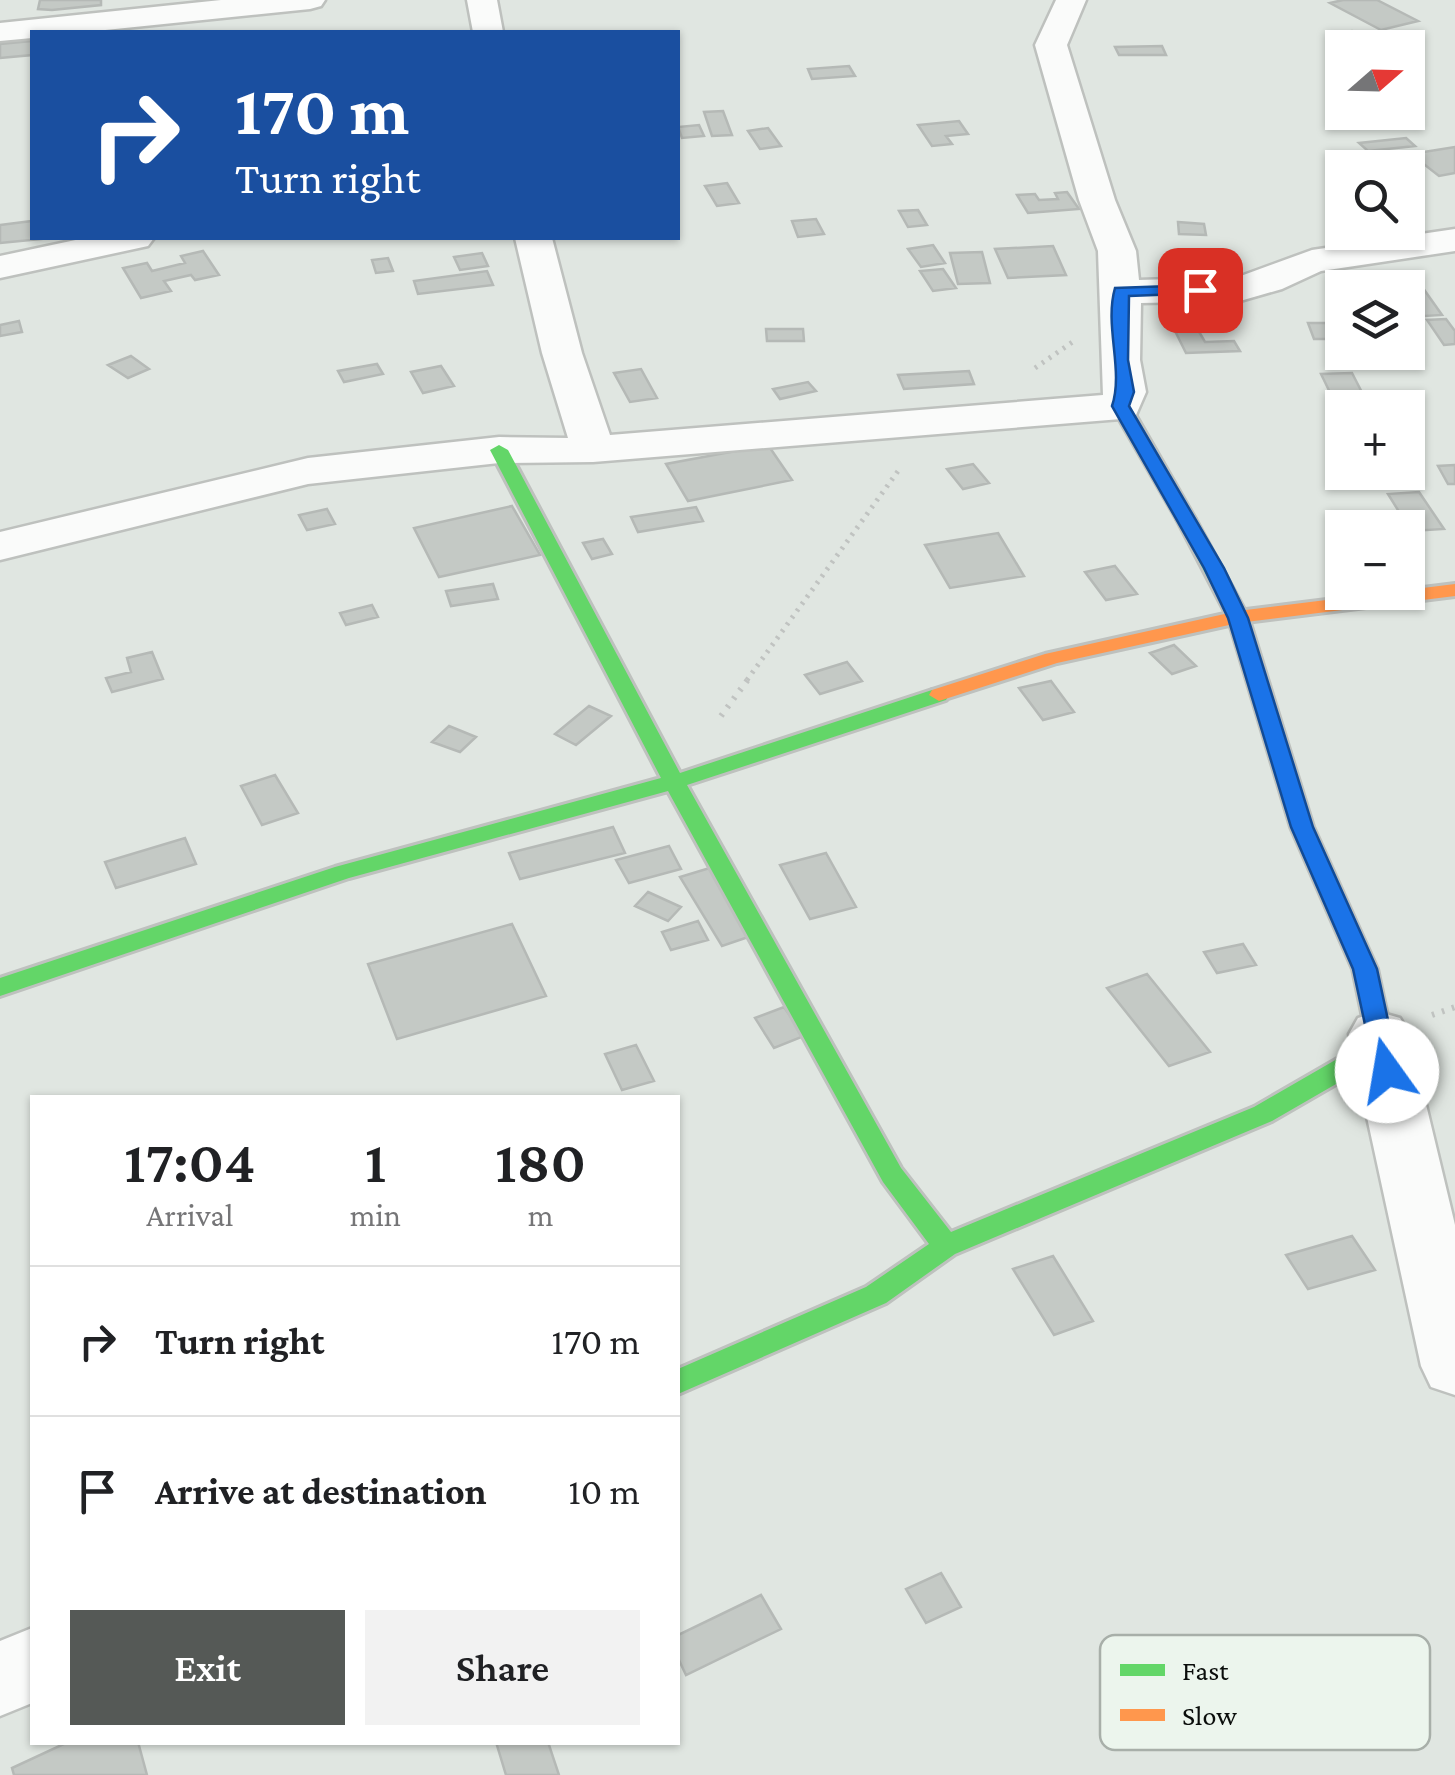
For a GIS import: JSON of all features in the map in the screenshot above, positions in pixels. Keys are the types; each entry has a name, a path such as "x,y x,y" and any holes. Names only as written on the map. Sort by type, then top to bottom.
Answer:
{"street":[{"path":"0,32 310,0"},
{"path":"482,0 488,30"},
{"path":"1072,0 1051,45 1117,251 1122,299 1120,360 1125,392 1121,406 1214,568 1238,618 1302,827 1365,969 1455,1366"},
{"path":"0,267 126,240"},
{"path":"534,240 562,354 592,449"},
{"path":"1122,299 1240,289 1268,282 1312,261 1455,240"},
{"path":"0,546 308,471 499,450 550,452 1121,406"},
{"path":"499,450 674,782 892,1175 946,1246"},
{"path":"0,987 343,872 674,782 1052,658 1238,618 1455,590"},
{"path":"680,1381 876,1295 946,1246 1262,1114 1353,1062 1378,1034"},
{"path":"0,1679 30,1665"}],"path":[{"path":"1001,415 1035,368 1122,299"},
{"path":"674,782 906,460"}],"building":[{"path":"40,0 101,0 101,5 38,9"},
{"path":"1377,0 1418,21 1381,30 1330,3"},
{"path":"30,41 30,55 0,58 0,44"},
{"path":"1162,46 1166,55 1119,55 1115,47"},
{"path":"849,66 855,76 812,79 808,69"},
{"path":"723,111 732,135 712,136 704,112"},
{"path":"959,121 968,134 946,136 952,144 932,146 918,125"},
{"path":"699,125 704,136 682,138 680,127"},
{"path":"768,128 781,146 760,149 748,131"},
{"path":"1406,138 1415,146 1367,150 1359,143"},
{"path":"1455,147 1455,173 1439,176 1425,165 1425,152"},
{"path":"727,183 739,203 717,206 705,186"},
{"path":"1067,192 1079,209 1028,213 1017,195 1058,199 1055,193"},
{"path":"918,210 927,225 908,227 899,211"},
{"path":"816,219 824,234 798,237 792,221"},
{"path":"30,221 31,240 0,243 0,225"},
{"path":"1178,222 1204,224 1206,235 1179,234"},
{"path":"933,245 945,263 921,267 908,249"},
{"path":"1053,246 1066,275 1008,278 995,249"},
{"path":"203,251 219,275 195,280 191,275 164,281 171,291 141,298 123,268 147,263 152,271 185,263 181,256"},
{"path":"982,252 990,283 958,284 950,253"},
{"path":"482,253 488,266 460,270 454,257"},
{"path":"388,258 393,271 376,273 372,260"},
{"path":"943,269 956,288 933,291 920,271"},
{"path":"487,271 493,285 418,294 414,281"},
{"path":"1425,291 1442,315 1425,316"},
{"path":"1446,319 1455,331 1455,344 1444,345 1427,320"},
{"path":"19,321 22,332 0,336 0,325"},
{"path":"1308,323 1325,323 1325,339 1314,339"},
{"path":"766,329 803,329 804,341 767,341"},
{"path":"1198,330 1205,342 1234,341 1240,351 1186,353 1175,331"},
{"path":"131,356 149,369 128,378 108,365"},
{"path":"377,364 383,374 344,382 338,371"},
{"path":"441,366 454,386 423,393 411,372"},
{"path":"641,369 657,398 630,402 614,373"},
{"path":"969,371 974,384 904,389 898,375"},
{"path":"1352,373 1361,390 1329,390 1321,374"},
{"path":"808,382 816,391 780,399 773,389"},
{"path":"768,445 792,480 688,501 666,464"},
{"path":"973,464 989,483 963,489 947,469"},
{"path":"1455,465 1455,484 1448,484 1438,466"},
{"path":"1419,492 1444,529 1425,530 1425,510 1398,510 1388,494"},
{"path":"512,506 540,555 439,577 414,528"},
{"path":"696,507 703,521 638,532 631,517"},
{"path":"327,509 335,524 307,530 299,515"},
{"path":"998,533 1024,576 950,588 925,545"},
{"path":"603,539 612,554 592,559 583,543"},
{"path":"1115,566 1137,594 1106,600 1085,572"},
{"path":"493,584 498,599 451,606 446,591"},
{"path":"372,605 378,617 346,625 340,613"},
{"path":"1174,645 1196,666 1172,674 1150,653"},
{"path":"152,652 163,679 112,692 106,678 131,672 127,658"},
{"path":"847,662 862,681 820,694 805,675"},
{"path":"1051,681 1074,712 1043,720 1019,688"},
{"path":"589,706 611,716 576,745 555,734"},
{"path":"449,726 476,737 460,752 432,742"},
{"path":"275,775 298,813 262,825 241,786"},
{"path":"613,827 625,853 520,879 509,853"},
{"path":"185,838 196,864 116,888 105,862"},
{"path":"669,846 681,869 629,883 616,860"},
{"path":"826,853 856,907 810,919 780,865"},
{"path":"713,867 757,934 722,946 680,877"},
{"path":"648,892 681,907 668,921 635,906"},
{"path":"698,921 708,940 671,950 662,932"},
{"path":"512,924 546,996 397,1039 368,964"},
{"path":"1243,944 1256,965 1217,973 1204,952"},
{"path":"1147,974 1210,1052 1169,1066 1107,988"},
{"path":"784,1007 804,1036 774,1048 755,1018"},
{"path":"636,1045 654,1081 622,1090 605,1054"},
{"path":"1352,1236 1375,1270 1308,1289 1286,1255"},
{"path":"1053,1256 1093,1321 1054,1335 1013,1269"},
{"path":"941,1573 961,1607 926,1623 906,1589"},
{"path":"761,1595 781,1629 686,1675 680,1662 680,1634"},
{"path":"62,1745 139,1745 147,1775 14,1775 12,1768"},
{"path":"497,1745 549,1745 559,1775 506,1775"}],"traffic: fast":[{"path":"499,450 674,782 892,1175 946,1246 876,1295 680,1381"},
{"path":"946,1246 1263,1114 1353,1062 1379,1034 1365,969 1302,827 1238,617 1186,519"},
{"path":"0,987 343,872 674,782 939,695"}],"traffic: slow":[{"path":"1121,406 1186,519"},
{"path":"939,695 1052,658 1238,617 1455,590"}],"route":[{"path":"1200,290 1121,292 1120,360 1125,392 1121,406 1214,568 1238,618 1302,827 1365,969 1387,1071"}]}
